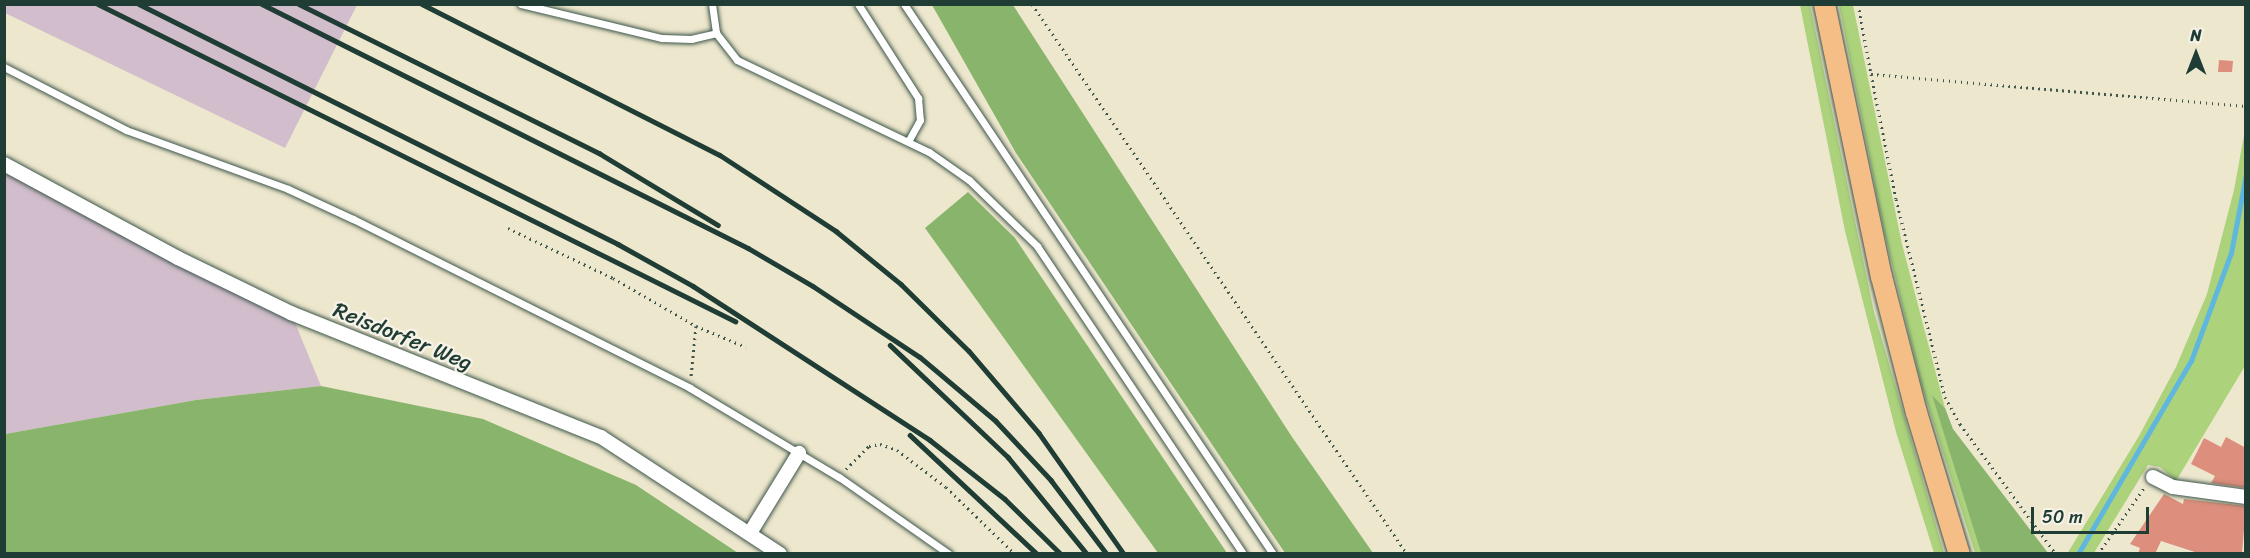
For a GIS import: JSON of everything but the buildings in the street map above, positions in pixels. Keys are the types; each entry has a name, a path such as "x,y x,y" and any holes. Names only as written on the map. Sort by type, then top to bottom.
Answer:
{"main road":[{"path":"1824,4 1881,276 1916,412 1959,554"}],"street":[{"name":"Reisdorfer Weg","path":"4,164 178,258 291,313 601,437 780,554"},
{"path":"750,533 800,453"},
{"path":"2152,477 2173,487 2246,497"}],"lane":[{"path":"521,4 662,38 691,39 716,33"},
{"path":"712,4 716,33 730,54 755,71 909,140 969,180 1037,246 1244,554"},
{"path":"858,4 918,98 920,120 909,140"},
{"path":"904,4 1273,554"},
{"path":"4,67 126,130 288,189 353,219 690,388 839,477 949,554"}],"path":[{"path":"1032,4 1153,186 1407,554"},
{"path":"1858,4 1896,200 1945,397 1960,424 2056,554"},
{"path":"1871,74 2246,106"},
{"path":"508,228 613,278 696,326 746,347"},
{"path":"690,388 696,326"},
{"path":"839,477 864,448 874,444 892,448 945,487 1015,554"},
{"path":"2098,554 2152,477"}],"shaded area":[{"path":"4,5 357,5 285,148 5,13"},
{"path":"5,164 291,313 321,386 196,400 5,434"}],"green space":[{"path":"932,5 1013,5 1292,437 1373,553 1285,553 1016,153"},
{"path":"1800,5 1810,5 1874,312 1944,553 1934,553 1896,432 1845,231"},
{"path":"1839,5 1853,5 1902,244 1945,408 1933,396 1981,553 1975,553 1922,387 1884,231"},
{"path":"2245,130 2245,366 2176,481 2160,467 2148,465 2094,553 2067,554 2139,436 2176,367 2207,294 2234,190"},
{"path":"968,192 1015,238 1227,553 1158,553 925,228"},
{"path":"321,386 483,419 636,485 738,553 5,553 5,434 196,400"},
{"path":"1932,395 1945,408 1953,429 2048,553 1981,553"}],"waterway":[{"path":"2078,554 2191,361 2231,253 2246,174"}],"railway":[{"path":"98,4 735,321"},
{"path":"139,4 618,244 693,286 930,440 1005,499 1061,554"},
{"path":"262,4 748,248 813,286 920,357 996,421 1051,480 1107,554"},
{"path":"299,4 599,153 718,225"},
{"path":"422,4 720,155 836,231 901,284 969,351 1039,433 1124,554"},
{"path":"890,345 1008,457 1087,554"},
{"path":"910,435 1037,554"}]}
